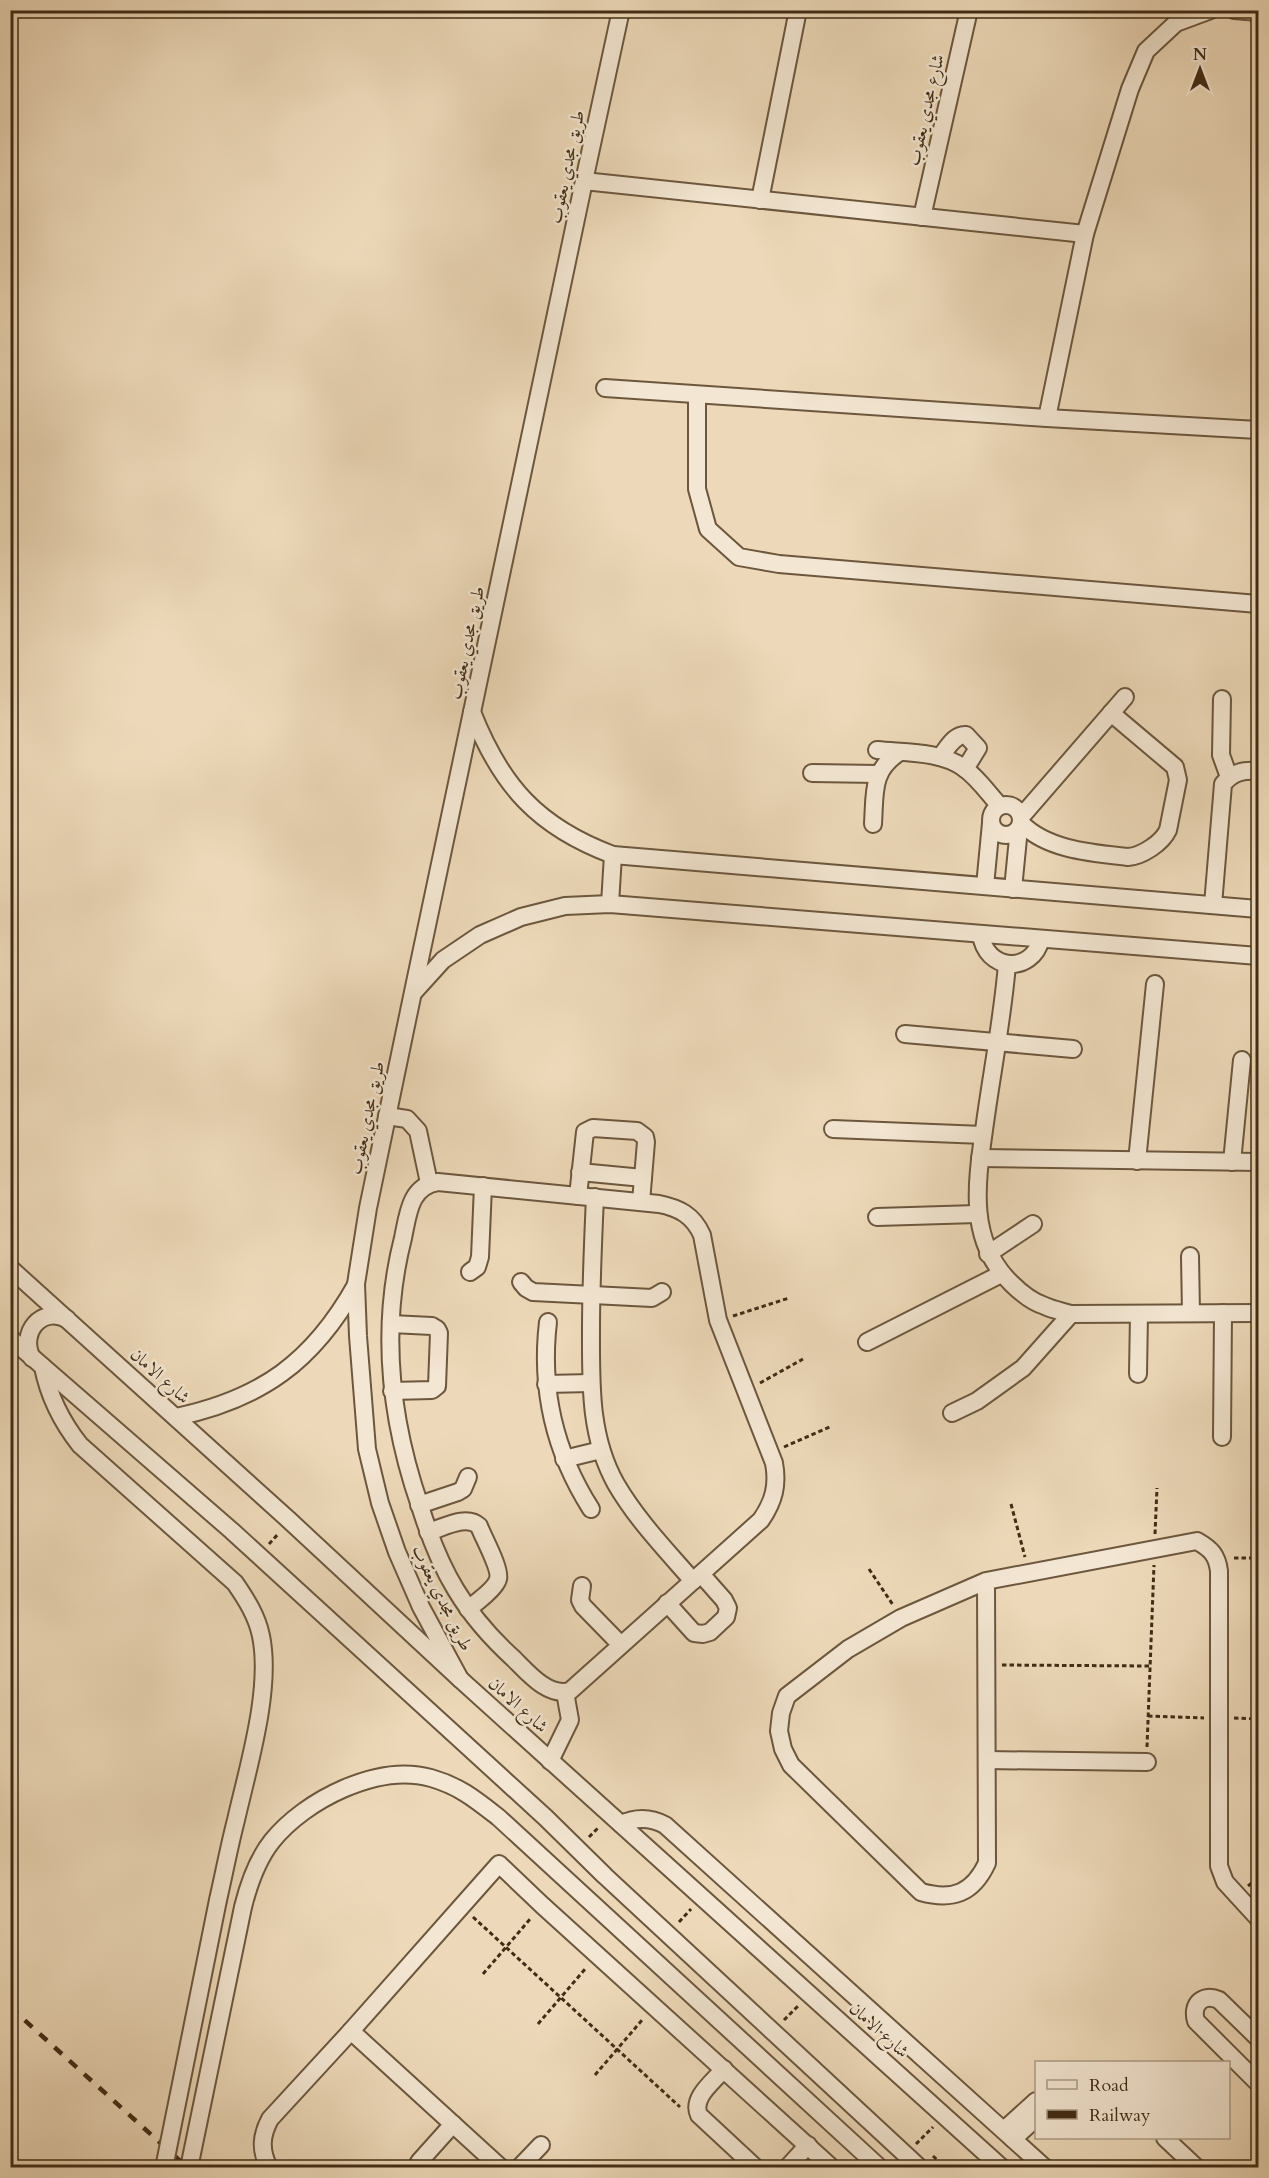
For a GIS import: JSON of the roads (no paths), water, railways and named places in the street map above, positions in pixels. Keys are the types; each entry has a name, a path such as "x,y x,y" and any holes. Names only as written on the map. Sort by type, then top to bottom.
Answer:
{"street":[{"name":"طريق مجدي يعقوب","path":"460,1679 421,1607 397,1552 380,1503 367,1449 356,1284 368,1208 387,1116 621,10"},
{"path":"760,200 798,10"},
{"name":"شارع مجدي يعقوب","path":"922,217 969,10"},
{"path":"1047,418 1085,234 1130,89 1146,51 1176,23 1211,10"},
{"path":"1234,10 1258,12"},
{"path":"584,181 1085,234"},
{"path":"605,388 697,396 1258,430"},
{"path":"697,396 697,489 708,529 739,557 791,565 1258,603"},
{"path":"991,823 993,828 1003,835 1014,832 1125,697"},
{"path":"1222,699 1221,755 1229,777"},
{"path":"472,712 485,745 503,775 526,802 552,826 583,844 613,855 1258,909"},
{"path":"1020,823 1037,837 1054,844 1128,857 1137,855 1165,837 1178,780 1175,767 1111,713"},
{"path":"940,757 956,737 966,735 978,748 965,769"},
{"path":"878,750 940,757 965,769 1000,806"},
{"path":"873,824 878,774 887,762 900,752"},
{"path":"1213,905 1223,784 1238,772 1258,771"},
{"path":"812,773 878,774"},
{"path":"985,886 992,813 1000,806 1011,805 1016,808 1020,823 1013,889"},
{"path":"610,904 613,855"},
{"path":"413,992 443,960 480,935 521,916 565,906 610,904 1258,956"},
{"path":"981,934 988,954 1007,964 1020,963 1032,956 1041,939"},
{"path":"1007,964 980,1158 977,1214 988,1254 1001,1274 1019,1291 1043,1306 1071,1314 1258,1313"},
{"path":"1137,1161 1155,984"},
{"path":"905,1034 1073,1050"},
{"path":"1232,1162 1242,1060"},
{"path":"387,1116 407,1119 417,1131 429,1183"},
{"path":"578,1196 583,1137 588,1129 637,1131 645,1137 646,1142 641,1202"},
{"path":"833,1129 983,1135"},
{"path":"980,1158 1258,1162"},
{"path":"580,1172 643,1178"},
{"path":"429,1183 483,1186 641,1202 674,1207 691,1217 698,1225 702,1235 718,1320 774,1463 775,1493 761,1520 570,1691 554,1691 525,1671 468,1609 444,1569 428,1532 400,1441 390,1369 393,1293 399,1252 411,1202 422,1187 429,1183"},
{"path":"470,1272 477,1267 480,1257 483,1186"},
{"path":"595,1197 591,1294 591,1383 592,1406 601,1450 616,1483 635,1514 697,1577 724,1600 728,1608 726,1617 710,1632 703,1634 694,1633 667,1603"},
{"path":"877,1217 977,1214"},
{"path":"988,1254 1033,1224"},
{"path":"1190,1256 1191,1313"},
{"name":"شارع الامان","path":"10,1268 290,1521 550,1761 1002,2168"},
{"path":"867,1342 1001,1274"},
{"path":"521,1282 533,1292 652,1298 662,1292"},
{"name":"طريق مجدي يعقوب","path":"176,1417 232,1402 283,1373 305,1355 325,1333 342,1310 356,1284"},
{"path":"1222,1437 1223,1313"},
{"path":"952,1413 977,1401 1023,1368 1071,1314"},
{"path":"1138,1374 1139,1314"},
{"path":"68,1320 54,1315 40,1319 27,1336 28,1351 37,1362 52,1401 69,1431 80,1445 235,1583 246,1599 261,1634 263,1672 259,1710 164,2168"},
{"path":"548,1322 546,1384 552,1422 564,1459 591,1509"},
{"path":"391,1324 432,1326 439,1333 437,1386 432,1390 392,1391"},
{"path":"10,1338 258,1556 537,1810 773,2031 926,2161"},
{"path":"546,1384 591,1383"},
{"path":"564,1459 601,1450"},
{"path":"419,1505 458,1492 463,1489 468,1477"},
{"path":"428,1532 465,1521 473,1521 479,1526 498,1570 499,1578 468,1609"},
{"path":"986,1581 987,1863 980,1878 968,1889 953,1896 937,1896 921,1892 791,1765 783,1749 779,1731 781,1713 788,1696 848,1648 901,1618 986,1581 1197,1541 1209,1548 1217,1558 1219,1571 1219,1866 1225,1882 1258,1918"},
{"path":"582,1586 580,1600 583,1606 621,1645"},
{"path":"550,1761 570,1720 565,1692"},
{"path":"987,1760 1147,1762"},
{"path":"189,2168 243,1907 255,1869 272,1842 288,1824 327,1797 360,1782 397,1775 430,1778 466,1792 498,1817 880,2168"},
{"path":"616,1820 649,1819 664,1825 1045,2168"},
{"path":"268,2168 262,2145 264,2131 270,2119 499,1864 832,2168"},
{"path":"1258,2038 1219,2000 1213,1997 1199,2001 1195,2007 1196,2021 1258,2084"},
{"path":"351,2031 501,2168"},
{"path":"898,2073 920,2055"},
{"path":"724,2069 698,2100 696,2107 699,2115 756,2168"},
{"path":"1009,2134 1035,2102"},
{"path":"1009,2134 1035,2119"},
{"path":"419,2162 453,2124"},
{"path":"1166,2139 1197,2168"},
{"path":"519,2168 541,2145"},
{"path":"787,2168 808,2145"}],"railway":[{"path":"10,2007 188,2168"}]}
